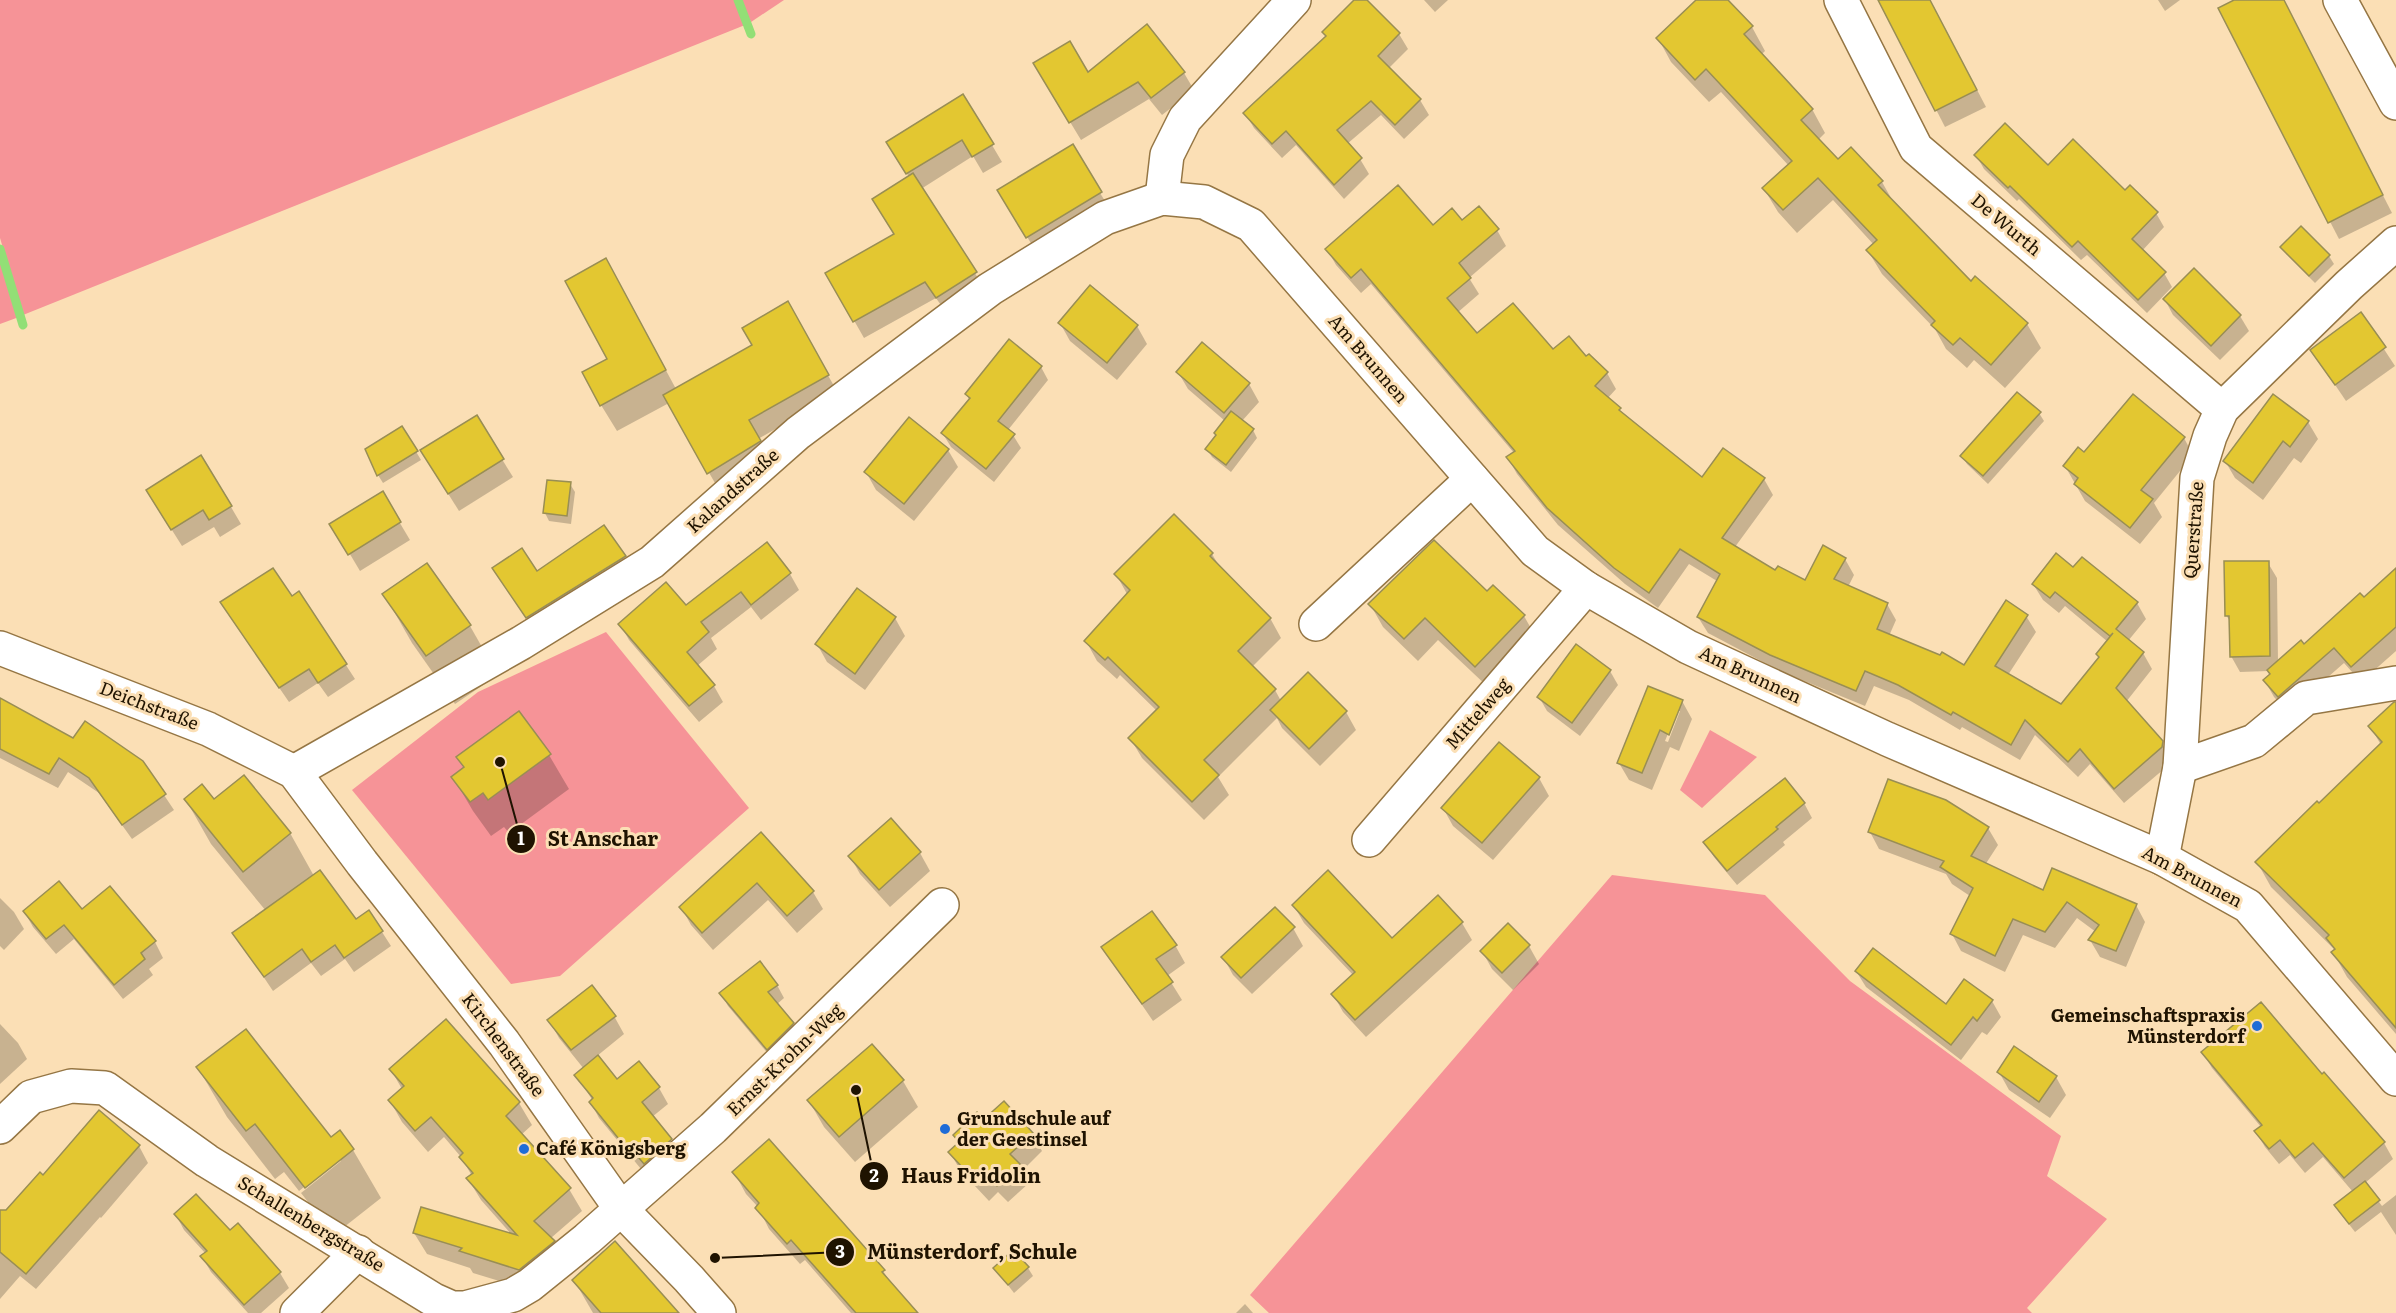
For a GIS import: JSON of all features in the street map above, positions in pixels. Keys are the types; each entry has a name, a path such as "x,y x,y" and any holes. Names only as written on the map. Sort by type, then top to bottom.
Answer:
{"street":[{"path":"1162,198 1167,155 1185,118 1294,0"},
{"name":"De Wurth","path":"1841,0 1916,148 2222,409"},
{"path":"2340,0 2396,103"},
{"name":"Am Brunnen","path":"1162,198 1204,202 1251,225 1535,550 1587,588 1688,647 1887,739 2162,858 2248,906 2396,1078"},
{"name":"Kalandstraße","path":"294,772 521,644 652,562 798,433 990,290 1105,218 1162,198"},
{"name":"Querstraße","path":"2162,858 2180,767 2197,478 2210,436 2222,409 2349,285 2396,243"},
{"path":"1316,624 1472,478"},
{"name":"Mittelweg","path":"1369,840 1587,588"},
{"name":"Deichstraße","path":"0,648 208,729 294,772"},
{"path":"2180,767 2254,741 2306,699 2396,683"},
{"name":"Kirchenstraße","path":"294,772 362,863 504,1043 621,1209 689,1279 717,1312"},
{"name":"Ernst-Krohn-Weg","path":"621,1209 722,1120 942,905"},
{"name":"Schallenbergstraße","path":"0,1127 32,1097 71,1086 105,1088 207,1161 434,1300 452,1308 465,1308 513,1295 530,1285 621,1209"},
{"path":"297,1313 358,1252"}],"shaded area":[{"path":"0,0 735,0 745,25 23,315 0,238"},
{"path":"741,0 784,0 751,22"},
{"path":"0,261 19,317 0,324"},
{"path":"606,632 749,808 560,976 511,984 352,790 478,692"},
{"path":"1710,730 1757,757 1702,808 1680,790"},
{"path":"1612,875 1765,895 1850,981 2061,1136 2047,1176 2107,1219 2027,1308 2032,1313 1269,1313 1250,1295"}],"building":[{"path":"1354,0 1367,0 1400,33 1378,56 1421,99 1395,125 1371,101 1337,130 1362,158 1334,185 1286,131 1272,144 1243,113 1326,36 1322,32"},
{"path":"1696,0 1728,0 1753,26 1744,34 1813,109 1801,120 1838,159 1851,147 1883,181 1878,185 1971,281 1975,276 2028,323 1991,365 1960,338 1953,345 1931,325 1935,321 1866,250 1877,240 1818,178 1783,210 1762,188 1792,161 1706,69 1695,80 1656,38"},
{"path":"1878,0 1930,0 1977,90 1935,111"},
{"path":"2234,0 2284,0 2383,195 2328,223 2218,8"},
{"path":"1147,24 1185,72 1151,98 1138,82 1069,123 1033,63 1070,41 1088,72"},
{"path":"963,94 994,144 972,157 962,140 906,174 886,142"},
{"path":"2005,123 2048,165 2073,139 2125,190 2130,185 2158,212 2132,239 2166,272 2138,300 2078,241 2072,247 2010,186 2008,188 1974,155"},
{"path":"1073,144 1102,192 1026,238 997,190"},
{"path":"913,173 977,272 936,298 925,282 853,322 825,273 894,234 872,199"},
{"path":"1398,185 1433,225 1452,208 1462,220 1479,206 1499,229 1459,263 1471,278 1447,298 1477,333 1513,303 1553,349 1569,336 1586,356 1589,354 1608,372 1595,386 1621,408 1619,410 1702,477 1723,448 1765,478 1722,538 1775,570 1778,566 1805,580 1823,545 1846,558 1834,579 1888,603 1877,629 1940,655 1942,652 1964,665 2006,600 2028,615 1995,666 2061,704 2099,657 2096,654 2113,633 2110,636 2055,592 2050,598 2032,584 2056,553 2073,567 2082,557 2138,602 2116,629 2144,652 2116,688 2163,741 2162,747 2114,789 2080,749 2068,762 2025,720 2011,745 1953,712 1951,715 1898,685 1865,671 1856,691 1770,655 1697,617 1720,574 1680,549 1649,593 1614,568 1547,508 1506,457 1515,451 1361,269 1351,278 1325,249"},
{"path":"2301,226 2330,255 2309,276 2280,247"},
{"path":"606,258 666,370 600,406 582,372 607,359 565,281"},
{"path":"2194,268 2241,315 2211,346 2163,299"},
{"path":"1090,285 1138,325 1107,363 1058,323"},
{"path":"788,301 829,375 749,420 761,441 707,474 663,395 752,345 742,328"},
{"path":"2361,312 2386,347 2335,385 2310,350"},
{"path":"1009,339 1042,366 998,421 1015,434 986,469 941,433 970,398 965,394"},
{"path":"1202,342 1250,383 1224,413 1176,372"},
{"path":"2017,392 2041,412 1983,476 1960,456"},
{"path":"2133,394 2185,437 2141,490 2153,499 2130,528 2074,484 2078,478 2063,466 2078,447 2084,452"},
{"path":"2273,394 2309,421 2290,447 2283,441 2253,483 2223,461"},
{"path":"1231,411 1254,429 1226,465 1205,449"},
{"path":"477,415 504,459 448,494 420,450"},
{"path":"909,417 949,449 904,504 864,472"},
{"path":"402,426 418,451 377,476 365,449"},
{"path":"201,455 232,506 209,520 203,510 171,530 146,490"},
{"path":"547,480 571,482 567,516 543,513"},
{"path":"383,491 401,522 348,555 329,524"},
{"path":"1174,514 1213,553 1210,556 1271,618 1238,651 1276,689 1204,760 1219,775 1192,802 1128,738 1159,707 1108,657 1105,660 1084,641 1130,590 1114,574"},
{"path":"604,525 626,556 526,618 492,568 522,548 537,571"},
{"path":"1434,540 1487,591 1493,585 1525,615 1475,667 1425,618 1404,639 1368,604"},
{"path":"767,542 791,573 751,605 741,592 701,622 709,632 687,652 715,685 689,706 618,624 666,582 686,605"},
{"path":"2224,561 2269,561 2270,656 2230,657 2229,616 2225,616"},
{"path":"427,563 471,625 426,656 382,594"},
{"path":"273,568 292,596 299,591 347,664 318,683 309,669 279,688 220,602"},
{"path":"2396,568 2396,627 2351,667 2334,648 2278,697 2263,680 2270,674 2267,670 2301,640 2304,644 2360,593 2364,597"},
{"path":"857,588 896,617 855,674 815,644"},
{"path":"1576,644 1611,670 1572,723 1537,697"},
{"path":"1308,672 1347,711 1309,749 1270,710"},
{"path":"1648,686 1683,700 1669,735 1660,730 1642,773 1617,763"},
{"path":"0,698 73,738 85,721 143,761 166,794 122,825 89,778 59,758 49,774 0,749"},
{"path":"2396,702 2396,1028 2331,952 2335,949 2326,938 2329,935 2255,862 2382,742 2368,726"},
{"path":"519,711 551,754 488,800 483,793 470,802 451,777 464,767 456,757"},
{"path":"1499,742 1540,777 1482,843 1441,808"},
{"path":"244,775 291,833 243,872 184,799 202,784 214,799"},
{"path":"1785,778 1805,803 1776,827 1778,829 1727,871 1703,842"},
{"path":"1888,779 1946,800 1989,827 1971,856 2043,890 2052,868 2137,904 2116,951 2088,940 2099,925 2067,902 2045,932 2013,919 1995,956 1950,934 1973,888 1940,867 1944,861 1868,832"},
{"path":"891,818 921,852 879,890 848,856"},
{"path":"761,832 814,891 787,916 757,883 702,933 679,907"},
{"path":"320,870 356,919 369,910 383,931 344,958 335,945 311,962 302,949 264,977 232,933"},
{"path":"1328,870 1392,938 1438,895 1463,922 1355,1020 1331,994 1355,972 1292,905"},
{"path":"59,881 82,909 110,886 156,941 141,953 145,959 114,985 64,925 46,939 23,911"},
{"path":"1275,907 1295,927 1241,978 1221,957"},
{"path":"1152,911 1177,945 1156,959 1173,982 1142,1004 1101,947"},
{"path":"1508,923 1530,945 1502,973 1480,951"},
{"path":"1873,948 1946,1004 1964,979 1993,1000 1977,1021 1973,1017 1951,1045 1855,971"},
{"path":"760,961 778,985 768,992 794,1023 767,1050 719,993"},
{"path":"592,985 616,1016 571,1050 547,1020"},
{"path":"2261,1002 2322,1074 2324,1072 2385,1142 2344,1178 2313,1143 2295,1158 2280,1140 2269,1149 2254,1131 2262,1125 2201,1052"},
{"path":"446,1019 520,1102 506,1116 571,1188 534,1221 555,1241 519,1270 459,1251 462,1248 413,1233 421,1207 517,1235 466,1178 473,1173 459,1157 463,1153 431,1117 415,1131 388,1100 404,1086 389,1069"},
{"path":"246,1029 331,1137 340,1130 354,1149 305,1188 255,1124 246,1131 196,1067"},
{"path":"872,1044 904,1080 839,1137 807,1100"},
{"path":"2014,1046 2057,1076 2039,1102 1997,1072"},
{"path":"598,1055 617,1079 639,1061 660,1087 642,1102 672,1139 644,1164 634,1152 631,1154 589,1102 593,1098 574,1075"},
{"path":"1004,1101 1033,1133 1010,1154 1020,1164 997,1186 988,1175 978,1184 948,1152 959,1142 953,1135 977,1112 984,1119"},
{"path":"99,1110 140,1145 26,1274 0,1252 0,1210 6,1210 40,1172 43,1175"},
{"path":"769,1139 885,1270 882,1272 918,1313 856,1313 791,1240 787,1244 755,1208 759,1203 732,1172"},
{"path":"2365,1181 2380,1200 2349,1224 2334,1205"},
{"path":"196,1194 230,1230 238,1223 281,1272 244,1305 200,1256 207,1251 174,1214"},
{"path":"615,1241 679,1313 601,1313 572,1280"},
{"path":"1013,1250 1029,1267 1008,1285 993,1268"}],"waterway":[{"path":"738,0 751,34"},
{"path":"0,249 23,325"}],"place":[{"name":"St Anschar","path":"500,762"},
{"name":"Gemeinschaftspraxis Münsterdorf","path":"2257,1026"},
{"name":"Haus Fridolin","path":"856,1090"},
{"name":"Grundschule auf der Geestinsel","path":"945,1129"},
{"name":"Café Königsberg","path":"524,1149"},
{"name":"Münsterdorf, Schule","path":"715,1258"}]}
